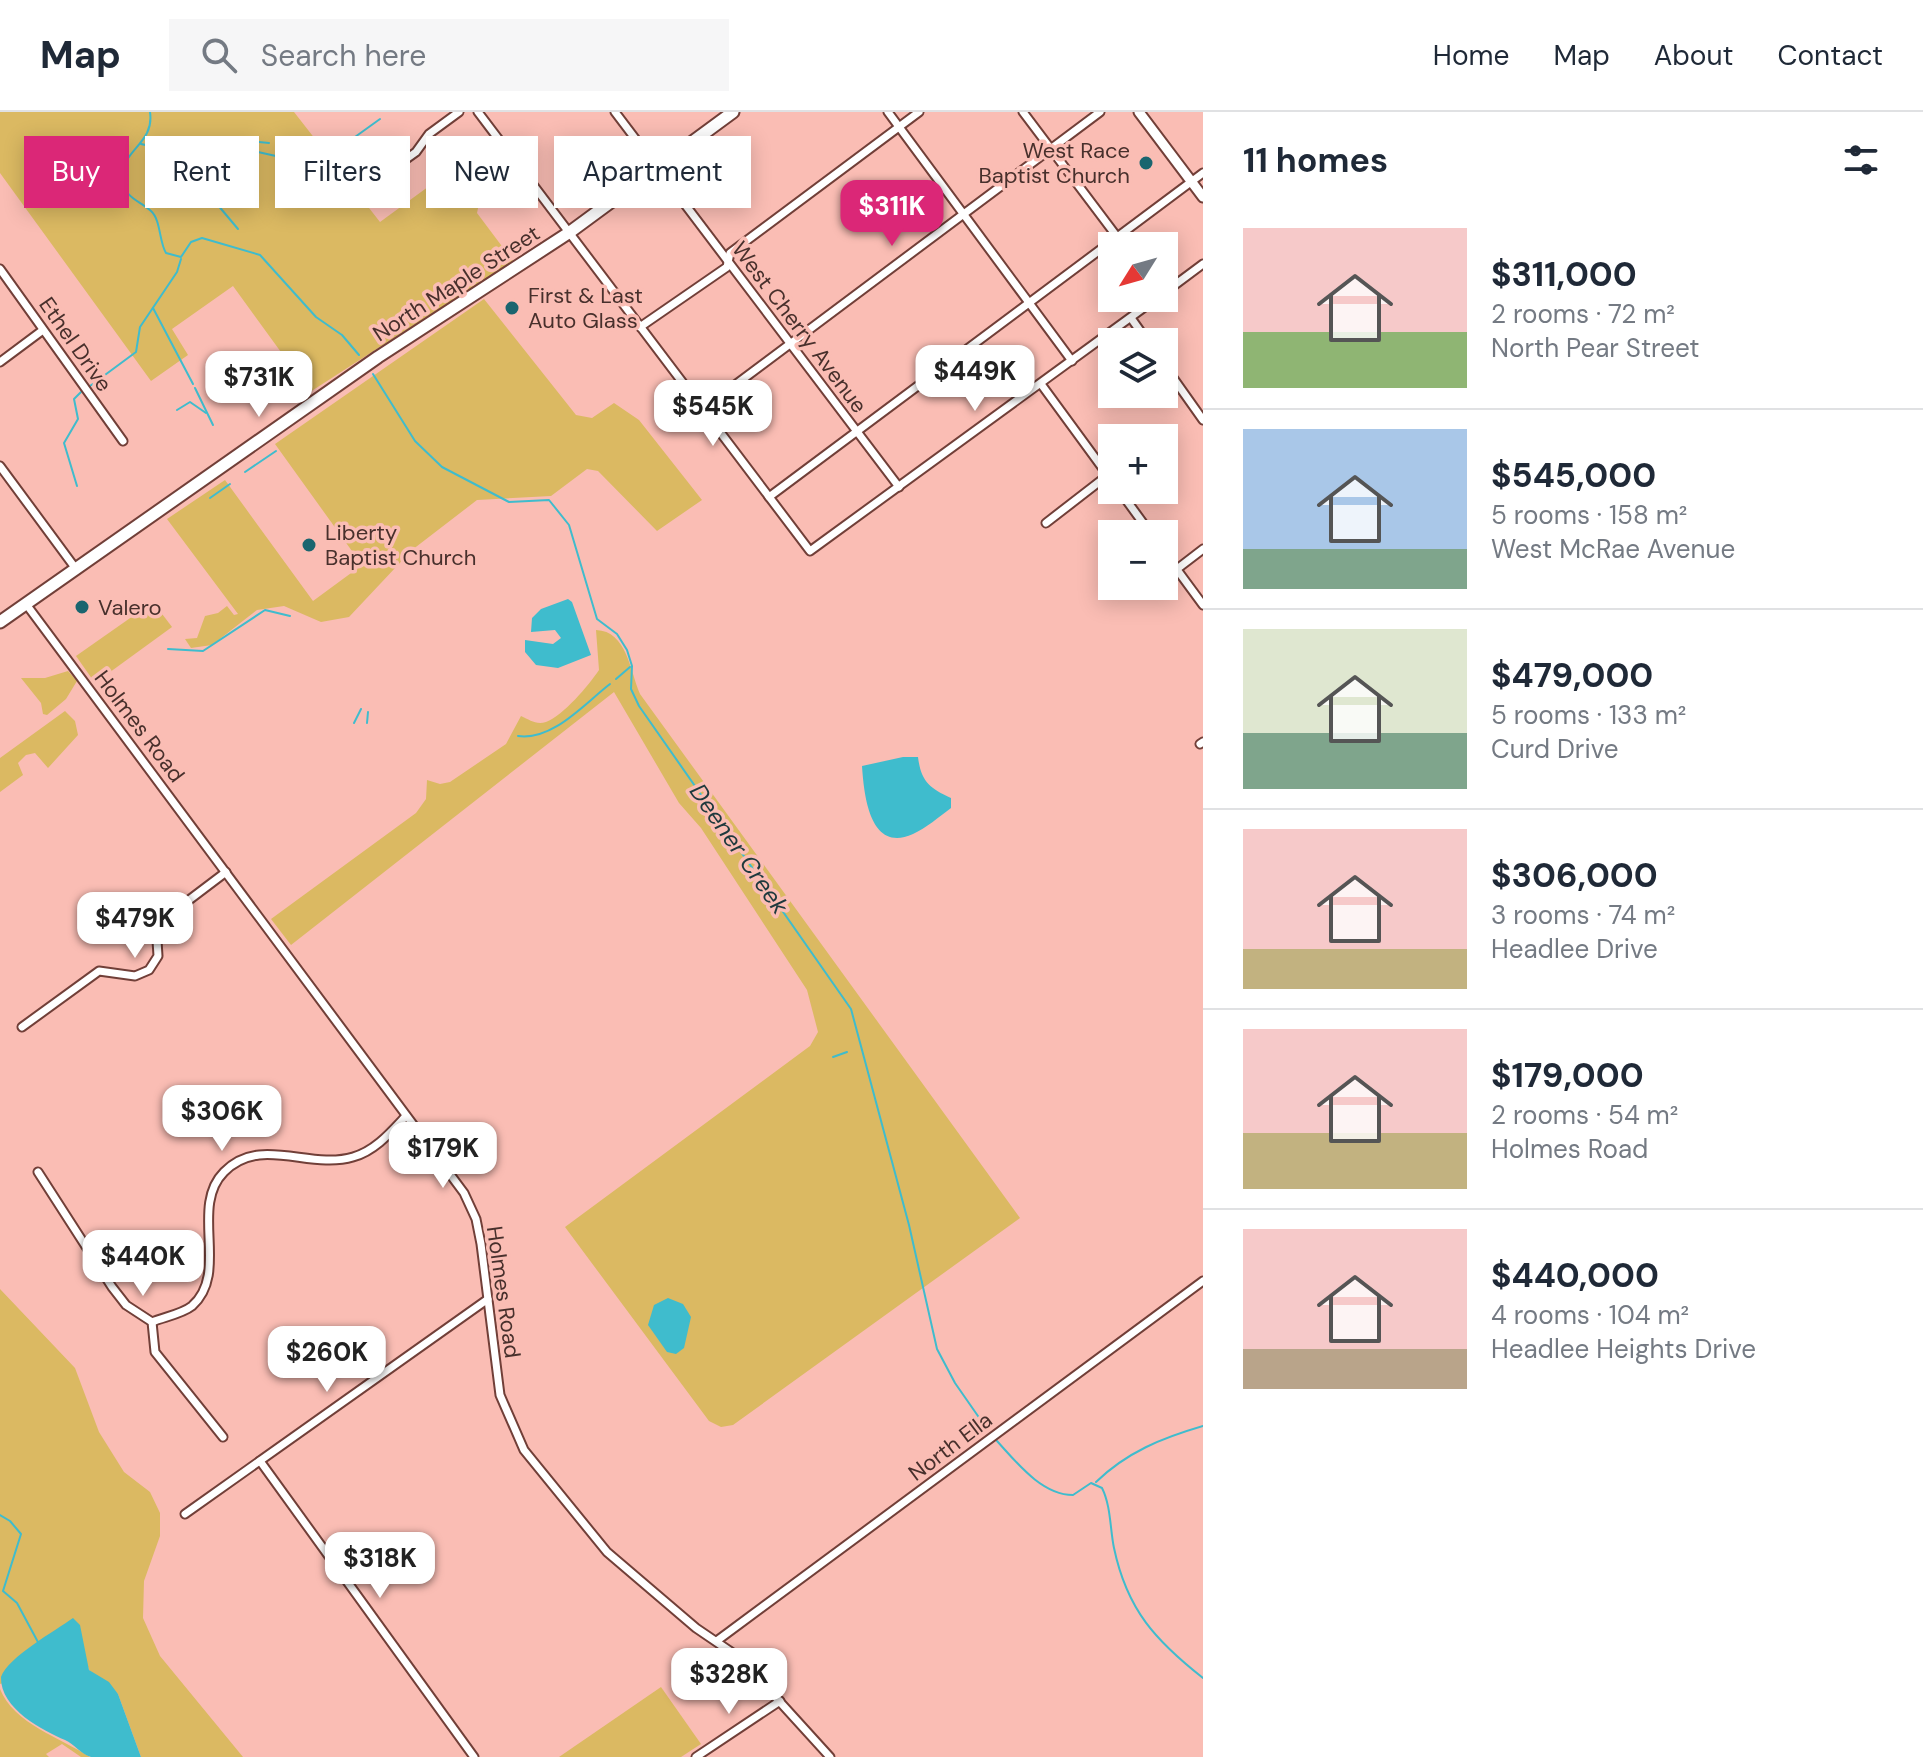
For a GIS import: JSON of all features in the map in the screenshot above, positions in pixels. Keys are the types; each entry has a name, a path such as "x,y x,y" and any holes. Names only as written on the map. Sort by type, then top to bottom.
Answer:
{"main road":[{"name":"North Maple Street","path":"701,136 733,112"},
{"name":"North Maple Street","path":"0,622 378,357 604,208"}],"street":[{"path":"410,156 429,134 459,112"},
{"path":"478,112 810,551 1139,312"},
{"name":"West Cherry Avenue","path":"615,112 633,136"},
{"path":"888,112 1072,361"},
{"path":"640,327 727,267 730,253 919,112"},
{"path":"1023,112 1114,232"},
{"path":"703,409 1100,112"},
{"path":"1139,112 1203,197"},
{"path":"1122,232 1203,173"},
{"name":"West Cherry Avenue","path":"688,208 899,487"},
{"path":"769,497 1098,251"},
{"path":"1178,283 1203,264"},
{"name":"Ethel Drive","path":"0,269 123,441"},
{"path":"1131,318 1138,328"},
{"path":"0,362 43,330"},
{"path":"1041,384 1098,462"},
{"path":"1178,385 1203,420"},
{"path":"0,466 76,569"},
{"path":"1046,523 1098,486"},
{"path":"1178,568 1203,549"},
{"path":"1178,570 1203,605"},
{"name":"Holmes Road","path":"26,604 464,1193 476,1219 500,1395 524,1450 607,1552 696,1628 718,1640 780,1701 830,1757"},
{"path":"22,1027 99,971 135,976 149,970 158,956 156,925 226,872"},
{"path":"152,1322 188,1309 202,1293 208,1270 210,1203 214,1185 229,1168 256,1154 317,1160 354,1157 377,1145 406,1116"},
{"path":"38,1172 112,1287 126,1305 152,1322"},
{"name":"North Ella","path":"718,1640 1203,1281"},
{"path":"185,1514 488,1299"},
{"path":"152,1322 155,1352 223,1437"},
{"path":"260,1461 474,1757"},
{"path":"696,1757 780,1701"}],"shaded area":[{"path":"0,112 294,112 313,136 275,136 275,208 369,208 380,222 399,208 410,208 410,200 426,188 426,208 478,208 477,213 513,261 310,392 233,286 172,329 188,355 151,381 25,208 129,208 129,136 24,136 24,206 0,173"},
{"path":"484,299 576,415 592,418 614,403 639,420 702,500 657,531 598,471 587,469 551,496 477,500 412,550 349,617 321,622 284,606 257,610 212,645 191,648 185,639 197,638 205,616 218,613 227,606 234,615 238,614 167,519 225,480 313,601 362,565 275,444"},
{"path":"153,602 172,627 95,683 76,656"},
{"path":"596,630 615,637 621,645 640,694 1020,1218 733,1425 721,1427 709,1421 565,1227 810,1046 818,1032 807,990 701,828 679,803 614,692 291,945 271,919 416,813 426,799 427,780 440,784 450,782 506,744 521,716 542,723 568,707 599,670"},
{"path":"68,671 77,681 66,699 47,715 43,714 41,703 21,678 45,678"},
{"path":"65,711 75,721 78,735 48,768 35,753 26,755 18,763 23,775 0,792 0,758"},
{"path":"0,1289 75,1368 99,1432 124,1472 150,1492 160,1513 160,1536 144,1581 143,1618 160,1656 243,1757 141,1757 118,1694 89,1670 84,1654 0,1684"},
{"path":"661,1687 701,1744 681,1757 559,1757"},
{"path":"0,1689 16,1712 27,1721 90,1757 81,1757 62,1744 46,1754 49,1757 0,1757"}],"water":[{"path":"568,599 572,602 591,655 558,668 536,665 525,652 525,640 553,644 561,638 555,630 531,632 532,618 541,609"},
{"path":"918,757 924,778 937,791 951,798 951,808 918,832 898,838 887,836 872,818 867,805 862,766"},
{"path":"668,1298 683,1304 691,1317 684,1348 676,1354 667,1352 648,1325 654,1305"},
{"path":"73,1618 80,1625 89,1670 109,1682 118,1694 141,1757 88,1756 25,1717 15,1709 3,1689 1,1677 5,1669 22,1653"}],"waterway":[{"name":"Deener Creek","path":"150,112 147,132 126,161 123,180 130,195 154,215 166,253 181,257 191,242 202,238 260,255 316,317 342,335 359,355"},
{"path":"259,152 316,165 380,119"},
{"path":"259,142 269,143"},
{"path":"141,144 145,145"},
{"path":"220,208 238,229"},
{"path":"90,386 136,352 140,327 177,272 181,259"},
{"path":"153,308 193,384"},
{"name":"Deener Creek","path":"373,374 415,441 442,467 509,502 549,500 569,525 597,619 617,634 627,650 632,666 631,689 639,706 851,1009 909,1225 937,1349 955,1383 987,1429"},
{"path":"195,388 213,425"},
{"path":"77,486 64,443 78,419 74,399 81,392"},
{"path":"177,410 190,402 206,413"},
{"path":"245,472 276,451"},
{"path":"210,498 230,484"},
{"path":"168,649 203,651 265,610 290,616"},
{"path":"616,679 630,667"},
{"path":"518,736 544,733 556,727 610,684"},
{"path":"354,723 361,709"},
{"path":"367,723 368,712"},
{"path":"833,1057 847,1052"},
{"path":"1096,1482 1120,1462 1146,1447 1203,1426"},
{"name":"Deener Creek","path":"997,1441 1031,1476 1051,1490 1073,1495 1091,1483 1102,1488 1120,1570 1135,1607 1171,1651 1203,1678"},
{"path":"0,1515 21,1534 3,1591 17,1603 39,1644"}],"place":[{"name":"West Race Baptist Church","path":"1146,163"},
{"name":"First & Last Auto Glass","path":"512,308"},
{"name":"Liberty Baptist Church","path":"309,545"},
{"name":"Valero","path":"82,607"}]}
